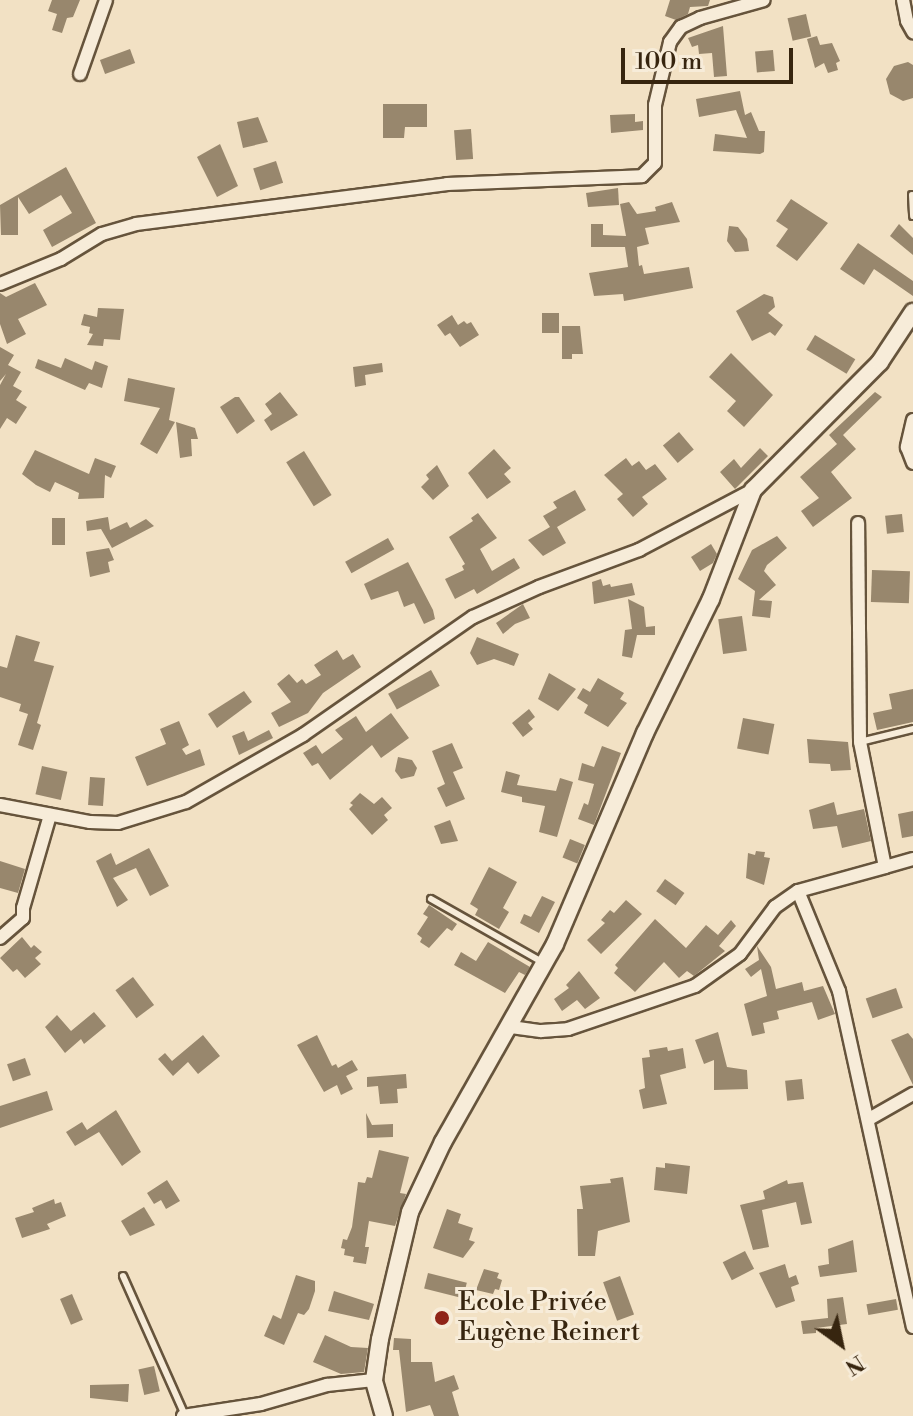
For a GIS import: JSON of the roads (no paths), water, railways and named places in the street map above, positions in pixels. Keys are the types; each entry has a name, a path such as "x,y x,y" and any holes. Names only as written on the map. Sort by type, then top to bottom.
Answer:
{"street":[{"path":"80,74 106,0"},
{"path":"903,0 907,21 913,32"},
{"path":"0,284 61,259 102,234 136,224 447,184 642,176 655,163 655,105 670,42 681,27 756,1"},
{"path":"0,805 90,822 118,823 186,802 303,735 473,617 539,587 639,550 753,490 880,362 913,312"},
{"path":"913,420 907,447 913,463"},
{"path":"384,1416 374,1380 387,1299 410,1212 443,1142 511,1027 581,889 645,733 711,599 753,490"},
{"path":"858,523 860,742 885,867"},
{"path":"0,938 23,918 23,908 50,815"},
{"path":"511,1027 541,1031 568,1029 695,986 740,954 775,907 798,891 913,859"},
{"path":"798,891 839,991 913,1327"},
{"path":"869,1119 913,1094"},
{"path":"184,1416 261,1404 327,1385 374,1380"}],"lane":[{"path":"912,195 913,216"},
{"path":"860,742 913,729"},
{"path":"431,899 545,963"},
{"path":"123,1276 184,1416"}],"place":[{"name":"Ecole Privée Eugène Reinert","path":"442,1318"}]}
